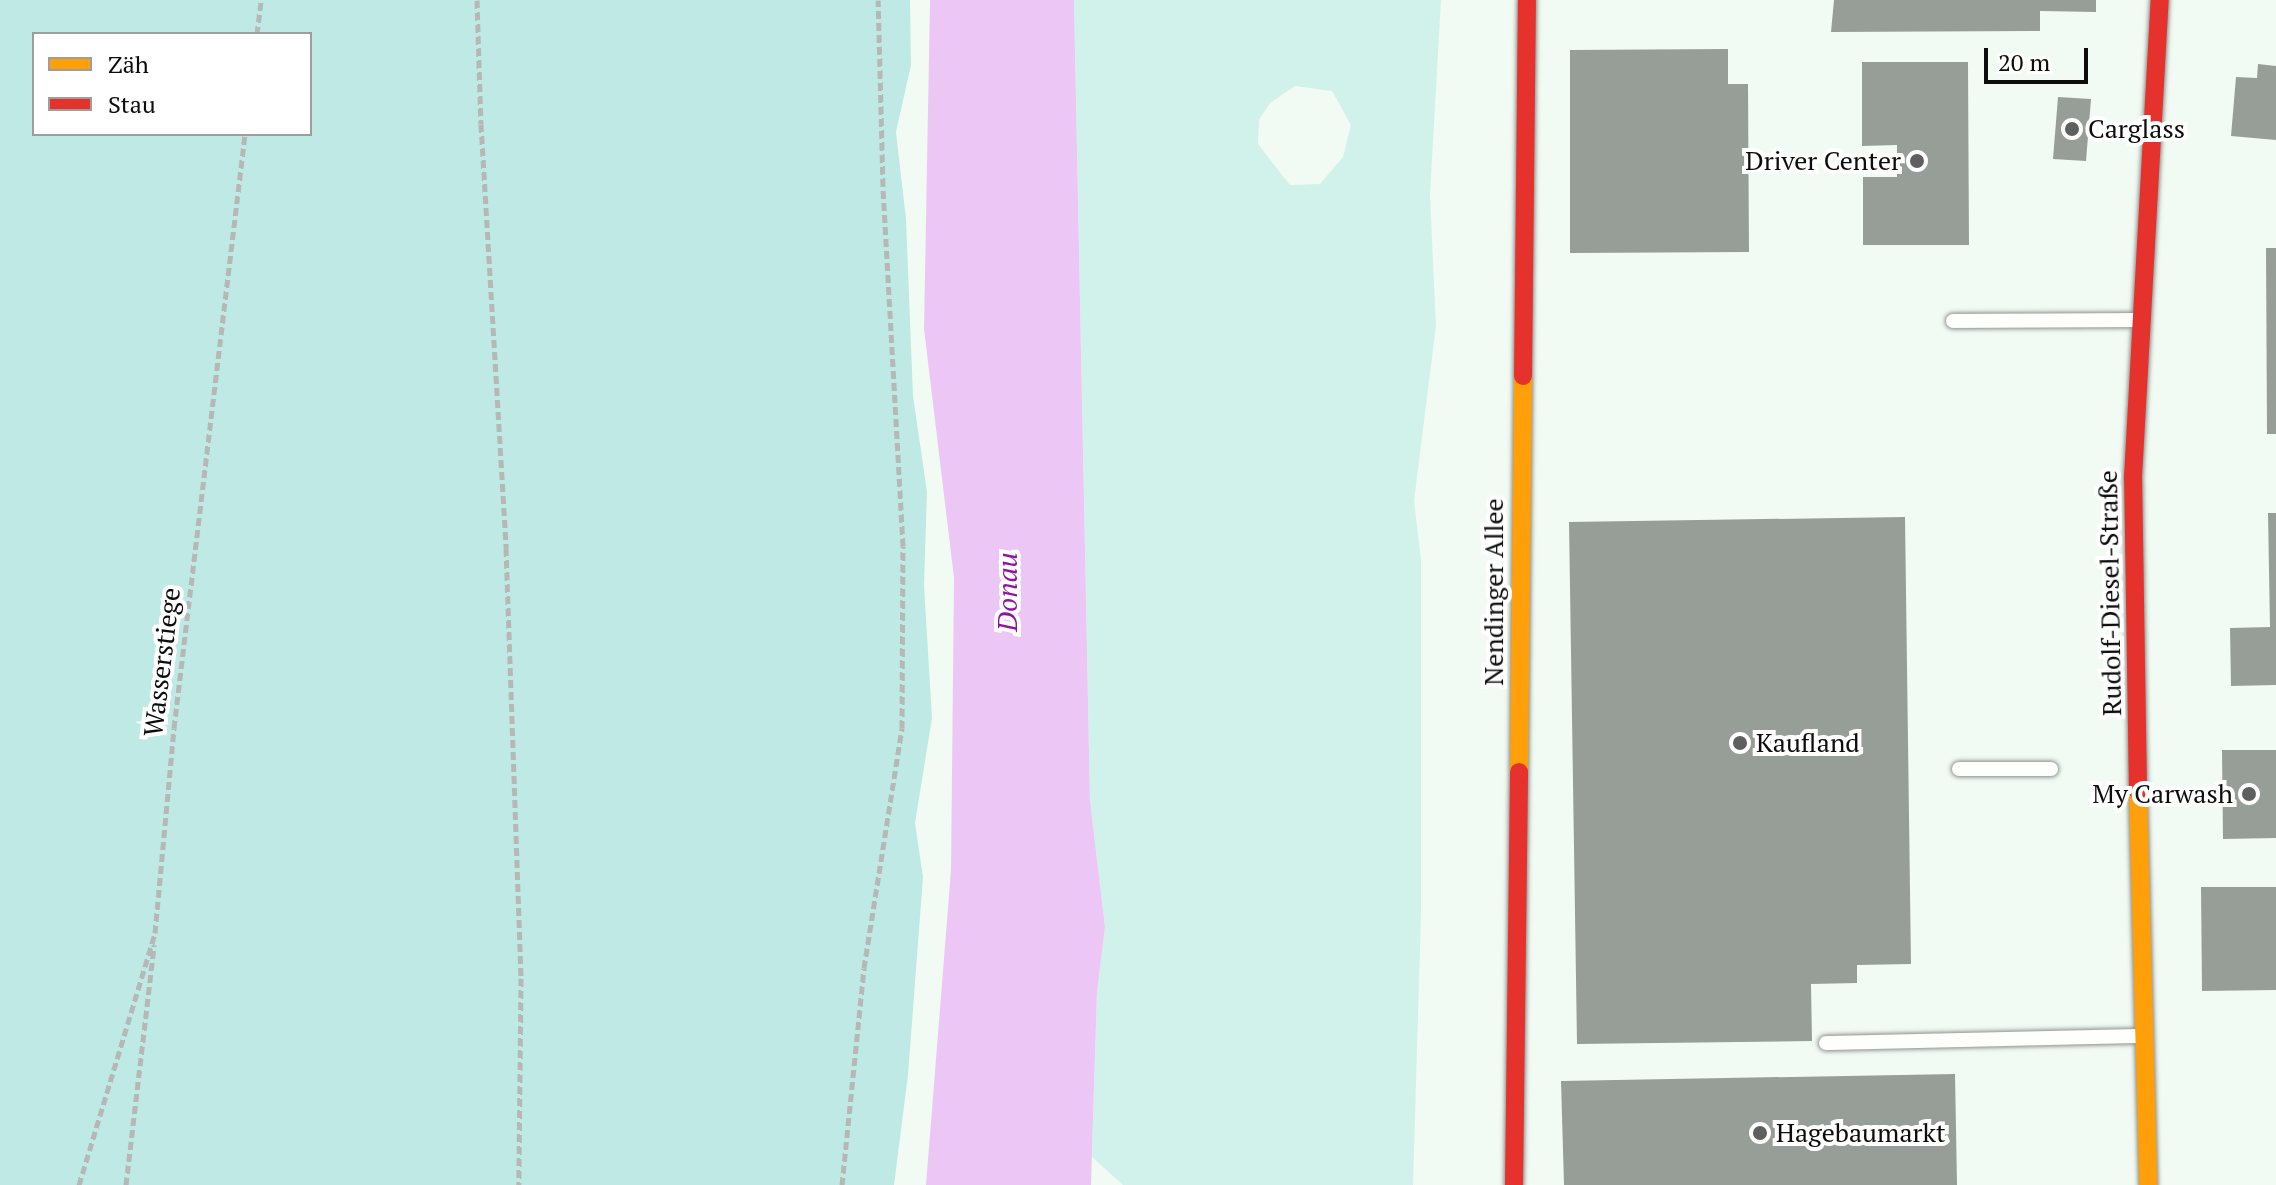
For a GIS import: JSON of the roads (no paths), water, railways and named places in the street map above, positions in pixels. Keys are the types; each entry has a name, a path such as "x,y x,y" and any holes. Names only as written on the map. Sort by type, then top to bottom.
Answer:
{"street":[{"name":"Nendinger Allee","path":"1514,1185 1527,0"},
{"name":"Rudolf-Diesel-Straße","path":"2148,1185 2133,477 2139,320 2160,0"}],"lane":[{"path":"1953,321 2139,320"},
{"path":"1959,769 2051,769"},
{"path":"1826,1043 2144,1036"}],"water":[{"name":"Donau","path":"930,0 1074,0 1090,800 1105,927 1097,992 1091,1185 926,1185 951,870 954,578 924,329"}],"place":[{"name":"Carglass","path":"2072,129"},
{"name":"Driver Center","path":"1917,161"},
{"name":"Kaufland","path":"1740,743"},
{"name":"My Carwash","path":"2249,794"},
{"name":"Hagebaumarkt","path":"1760,1133"}]}
